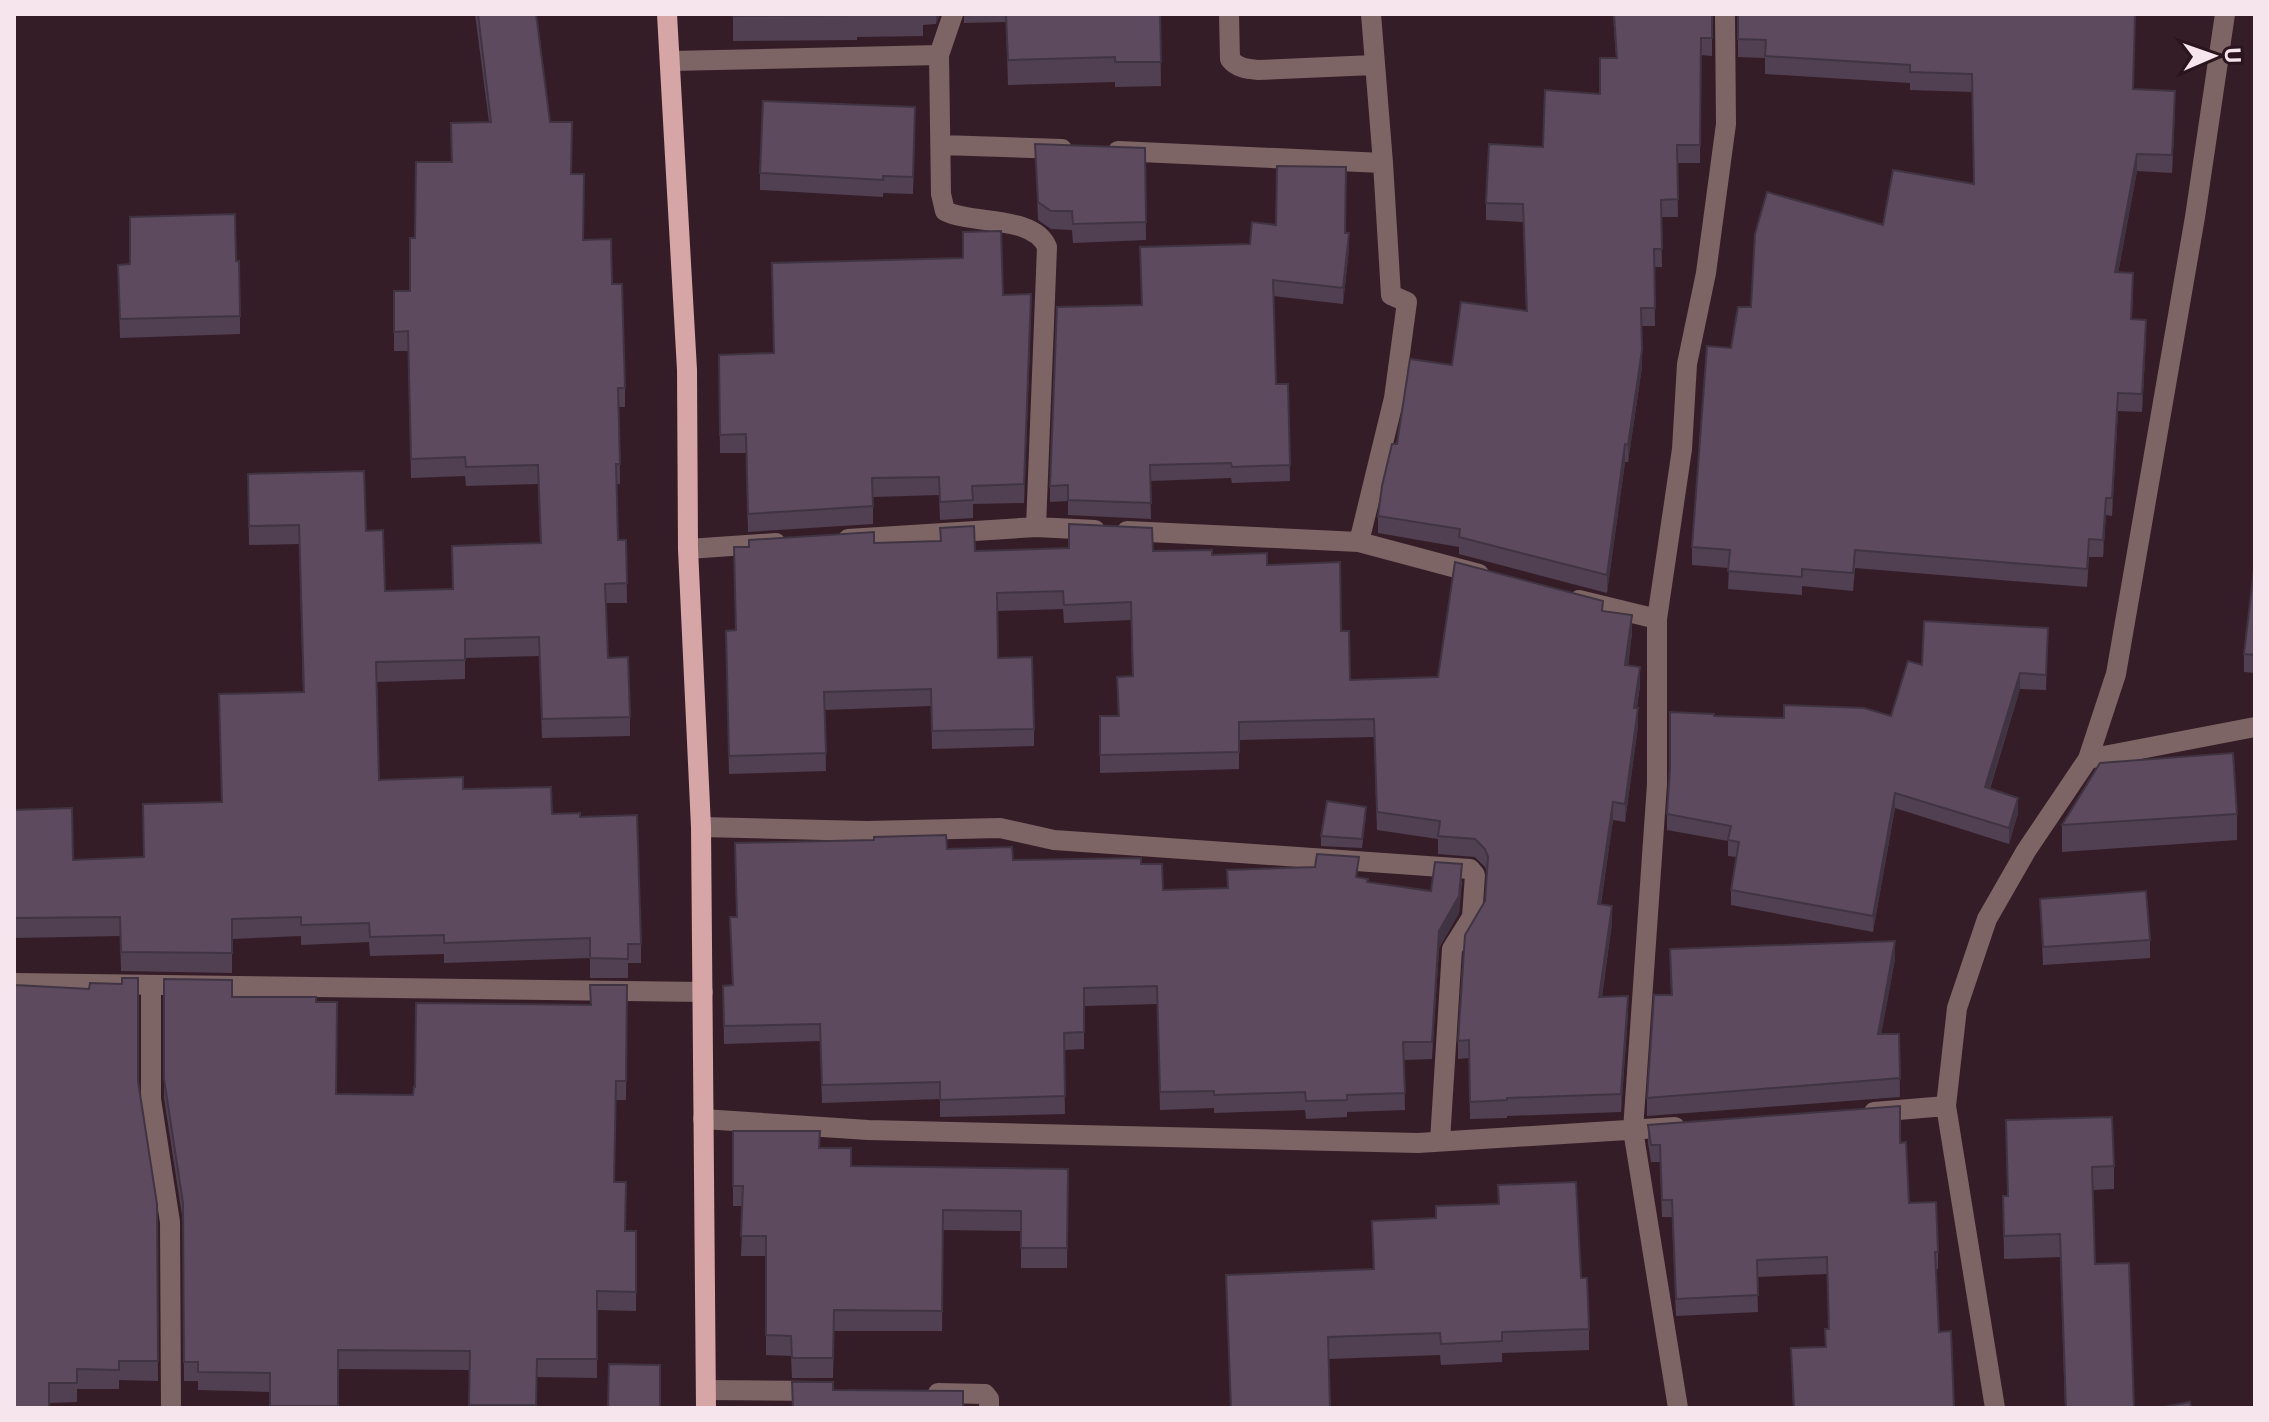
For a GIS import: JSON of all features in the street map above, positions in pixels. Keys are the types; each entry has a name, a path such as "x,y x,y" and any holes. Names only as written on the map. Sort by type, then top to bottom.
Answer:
{"main road":[{"path":"667,14 687,370 688,549 701,827 706,1399"}],"street":[{"path":"953,14 939,55 941,194 945,211 969,219 1029,229 1046,243 1036,527"},
{"path":"1229,14 1230,59 1244,68 1374,65"},
{"path":"1359,542 1394,398 1407,302 1391,295 1371,14"},
{"path":"1678,1408 1633,1130 1657,784 1657,619 1682,449 1687,364 1706,273 1726,124 1725,14"},
{"path":"1995,1408 1946,1106 1957,1008 1987,919 2026,851 2088,759 2116,674 2195,217 2225,14"},
{"path":"671,61 939,55"},
{"path":"941,145 1383,163"},
{"path":"830,540 1036,527 1359,542 1491,577"},
{"path":"688,549 799,542"},
{"path":"1565,596 1657,619"},
{"path":"2088,759 2255,727"},
{"path":"701,827 867,831 1000,828 1054,840 1470,869 1475,875 1473,915 1452,949 1440,1141"},
{"path":"14,983 703,992"},
{"path":"151,985 151,1099 170,1222 171,1408"},
{"path":"1852,1113 1946,1106"},
{"path":"703,1119 868,1130 1403,1143 1696,1126"},
{"path":"706,1399 844,1391"},
{"path":"920,1392 985,1394 989,1399 989,1408"}],"building":[{"path":"478,14 536,14 550,122 572,122 571,174 584,174 583,240 611,239 612,284 622,284 625,388 618,388 620,464 616,464 618,540 626,540 627,583 605,584 608,658 628,657 630,717 542,719 539,637 465,639 465,660 376,662 379,780 463,777 463,789 551,787 552,814 580,813 580,817 637,815 641,944 628,944 628,959 590,958 590,938 444,943 444,935 370,937 369,923 301,925 301,917 232,919 232,953 121,952 120,917 14,918 14,810 72,808 73,860 144,857 143,804 222,802 219,694 304,692 299,525 249,526 248,474 364,471 366,531 383,530 385,591 453,589 452,546 541,543 538,465 466,467 465,457 411,459 408,331 394,332 394,291 410,291 410,238 415,238 416,162 452,162 451,123 491,122"},
{"path":"857,14 857,15 733,16"},
{"path":"1006,14 1160,14 1161,62 1115,62 1115,57 1008,60"},
{"path":"1614,14 1712,14 1712,38 1701,38 1700,145 1677,145 1678,199 1661,200 1662,249 1654,249 1655,308 1641,308 1642,350 1607,575 1459,537 1460,529 1378,516 1392,444 1397,444 1410,359 1452,365 1461,302 1527,311 1523,204 1486,203 1489,144 1543,147 1545,90 1600,94 1600,58 1617,58"},
{"path":"1738,14 2135,14 2133,89 2175,91 2172,155 2137,154 2115,272 2133,273 2131,319 2146,320 2142,394 2118,393 2112,498 2106,498 2103,540 2089,539 2087,569 1855,550 1853,573 1802,569 1802,577 1728,571 1730,550 1692,547 1707,346 1731,348 1738,307 1751,307 1755,234 1767,192 1883,225 1893,170 1974,184 1972,74 1910,72 1910,65 1765,56 1766,40 1738,39"},
{"path":"763,101 915,107 913,177 883,176 883,180 760,173"},
{"path":"1035,144 1145,148 1146,222 1073,224 1072,211 1051,211 1038,202"},
{"path":"1277,166 1346,167 1345,233 1349,233 1343,288 1273,280 1276,384 1288,384 1290,465 1150,465 1151,503 1068,500 1068,485 1050,486 1057,307 1142,305 1140,247 1250,244 1252,222 1276,225"},
{"path":"235,214 240,316 120,319 118,265 130,264 130,217"},
{"path":"1001,231 1003,295 1031,294 1024,484 972,486 973,500 940,502 939,477 872,478 873,506 748,514 746,434 720,435 719,355 774,353 772,263 963,258 963,232"},
{"path":"1069,524 1152,528 1153,551 1212,550 1212,555 1267,553 1267,565 1340,562 1341,631 1349,631 1350,680 1438,677 1455,562 1603,601 1602,611 1632,615 1625,665 1640,667 1634,708 1638,708 1625,804 1613,802 1598,904 1612,906 1599,997 1628,996 1621,1094 1470,1102 1469,1040 1458,1041 1465,935 1485,901 1488,857 1475,839 1438,836 1440,821 1377,812 1374,719 1239,722 1239,752 1100,755 1100,716 1119,716 1117,677 1133,676 1131,602 1064,605 1063,591 997,593 998,658 1032,657 1034,729 932,731 931,689 824,692 826,753 729,756 726,631 736,630 734,547 749,547 749,540 874,532 874,543 941,541 940,528 974,526 975,551 1069,548"},
{"path":"2255,569 2255,655 2244,654"},
{"path":"1924,621 2048,628 2046,675 2020,673 1985,787 2018,798 2009,828 1895,793 1873,916 1731,890 1739,842 1728,840 1731,826 1667,814 1670,712 1784,718 1784,705 1864,708 1891,716 1908,661 1922,665"},
{"path":"2233,753 2237,814 2062,825 2100,763"},
{"path":"1327,801 1366,807 1362,839 1321,836"},
{"path":"946,835 947,849 1012,847 1013,860 1141,858 1141,864 1162,864 1163,890 1228,888 1227,870 1315,867 1317,854 1359,857 1356,877 1368,879 1367,882 1431,891 1435,862 1462,864 1459,896 1439,931 1432,1042 1403,1042 1405,1093 1347,1095 1347,1100 1306,1101 1305,1092 1214,1095 1214,1091 1160,1092 1157,986 1084,988 1084,1032 1064,1033 1065,1096 940,1100 940,1082 822,1085 820,1024 724,1026 723,986 733,985 730,917 737,917 735,843"},
{"path":"2146,891 2150,940 2043,947 2040,899"},
{"path":"1895,941 1878,1034 1899,1034 1900,1078 1647,1098 1654,995 1672,995 1670,949"},
{"path":"14,976 15,985 89,989 90,983 122,984 122,978 138,978 138,1081 157,1204 158,1361 119,1361 119,1370 77,1369 77,1383 49,1383 49,1408 14,1408"},
{"path":"164,979 232,980 232,997 316,997 316,1002 337,1002 336,1094 413,1095 416,1003 591,1005 590,985 627,985 626,1081 616,1081 614,1182 626,1182 625,1231 636,1231 636,1292 597,1291 597,1359 537,1359 536,1405 469,1405 470,1351 338,1350 338,1406 270,1406 270,1373 198,1372 198,1362 184,1362 183,1203 164,1079"},
{"path":"1900,1106 1900,1143 1906,1142 1909,1203 1936,1202 1939,1332 1951,1331 1954,1408 1794,1408 1791,1348 1826,1347 1825,1329 1829,1329 1827,1257 1757,1260 1758,1295 1676,1299 1672,1200 1662,1200 1660,1145 1651,1145 1648,1125"},
{"path":"2112,1117 2114,1166 2092,1167 2095,1264 2129,1263 2134,1408 2066,1408 2060,1234 2004,1236 2003,1196 2008,1196 2006,1120"},
{"path":"733,1131 820,1131 819,1148 851,1148 851,1166 1068,1169 1067,1248 1021,1248 1021,1211 943,1210 942,1311 834,1310 833,1358 792,1358 791,1336 766,1335 766,1236 741,1236 743,1186 733,1186"},
{"path":"1576,1182 1581,1278 1587,1278 1589,1329 1502,1332 1502,1341 1441,1344 1440,1333 1328,1337 1330,1408 1231,1408 1226,1275 1374,1269 1372,1221 1436,1218 1436,1206 1499,1204 1498,1185"},
{"path":"609,1364 660,1365 660,1408 608,1408"},
{"path":"792,1382 833,1382 833,1390 963,1391 963,1408 793,1408"},
{"path":"2190,1402 2191,1408 2159,1408"}]}
